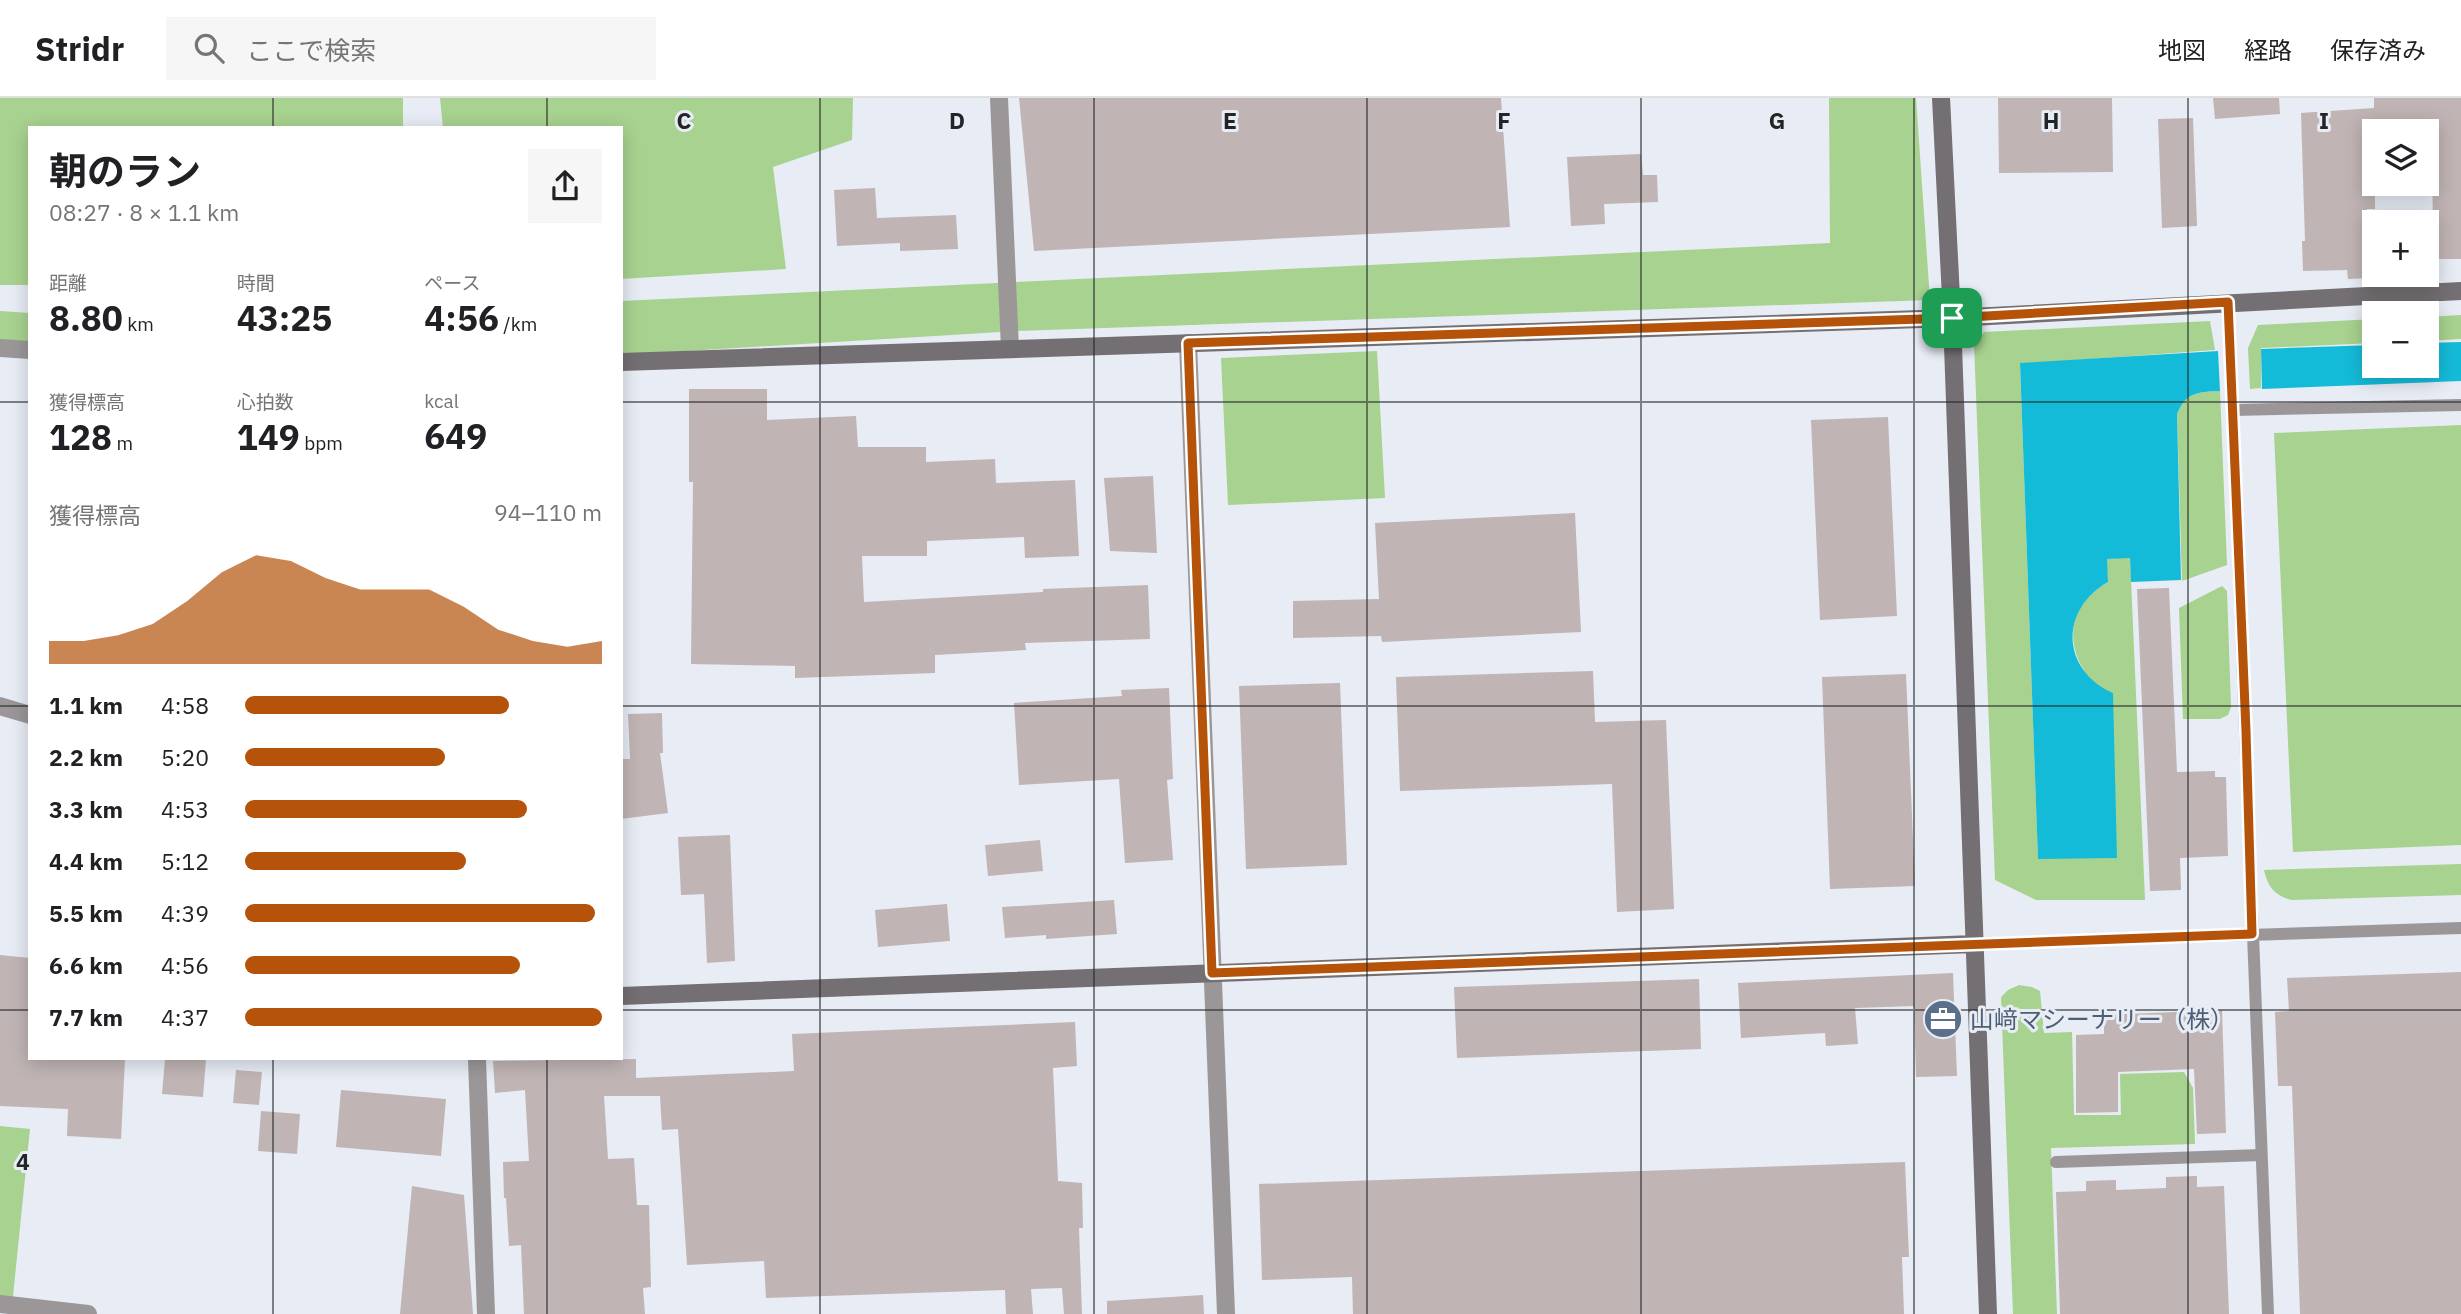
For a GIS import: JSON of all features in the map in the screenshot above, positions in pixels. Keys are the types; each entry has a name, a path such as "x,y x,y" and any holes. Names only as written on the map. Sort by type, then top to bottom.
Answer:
{"street":[{"path":"999,98 1010,349"},
{"path":"1941,98 1952,318 1988,1314"},
{"path":"623,362 1952,318 2461,291"},
{"path":"1188,343 1226,1314"},
{"path":"0,348 28,350"},
{"path":"0,706 28,714"},
{"path":"623,996 1974,944"},
{"path":"477,1060 486,1314"},
{"path":"0,1304 88,1314"}],"lane":[{"path":"2228,302 2268,1314"},
{"path":"2234,410 2461,405"},
{"path":"1974,944 2461,928"},
{"path":"2056,1162 2261,1154"}],"green space":[{"path":"0,98 403,98 403,126 28,126 28,285 0,285"},
{"path":"440,98 853,98 852,140 773,167 786,269 623,279 623,126 443,126"},
{"path":"1829,98 1916,98 1930,300 1017,331 623,355 623,301 1830,243"},
{"path":"0,311 28,313 28,342 0,340"},
{"path":"2461,315 2461,339 2439,340 2439,316"},
{"path":"2362,320 2362,344 2261,348 2261,388 2250,389 2248,348 2258,325"},
{"path":"2210,321 2215,350 2020,364 2038,858 2117,858 2095,685 2077,658 2073,630 2083,604 2108,582 2106,559 2130,557 2145,900 2036,900 1995,880 1974,343 1984,332"},
{"path":"1377,351 1385,498 1228,505 1221,358"},
{"path":"2220,391 2227,565 2182,581 2177,414 2189,397"},
{"path":"2461,425 2461,845 2293,852 2274,433"},
{"path":"2222,586 2227,591 2231,707 2228,715 2220,719 2183,719 2179,608"},
{"path":"2461,864 2461,895 2291,900 2273,890 2264,870"},
{"path":"2019,985 2040,991 2044,1033 2072,1032 2074,1115 2121,1115 2120,1074 2184,1072 2193,1088 2195,1144 2051,1148 2057,1314 2013,1314 2001,997"},
{"path":"0,1126 30,1129 12,1306 0,1304"}],"water":[{"path":"2461,342 2461,381 2262,389 2261,349 2362,345 2362,378 2439,378 2439,343"},
{"path":"2218,351 2220,391 2189,397 2177,414 2181,580 2131,582 2130,558 2107,559 2108,582 2092,594 2074,623 2076,655 2083,670 2096,683 2113,693 2117,858 2038,859 2020,363"}],"building":[{"path":"1019,98 1501,98 1510,227 1034,251"},
{"path":"1998,98 2112,98 2113,172 1999,173"},
{"path":"2213,98 2279,98 2280,114 2215,119"},
{"path":"2374,98 2461,98 2461,259 2439,259 2439,210 2433,210 2433,196 2439,196 2439,119 2362,119 2362,196 2375,196 2375,209 2362,210 2362,278 2348,279 2347,270 2303,271 2302,241 2305,241 2301,113 2374,108"},
{"path":"2193,118 2197,226 2162,228 2158,119"},
{"path":"1641,154 1643,175 1657,175 1658,202 1604,204 1605,224 1571,226 1567,157"},
{"path":"875,188 877,218 956,215 958,249 900,251 900,243 837,246 834,190"},
{"path":"689,389 767,389 767,420 856,416 858,447 926,447 926,462 995,459 996,483 1075,480 1079,556 1025,558 1024,537 927,541 927,556 862,556 864,602 1043,592 1043,589 1148,585 1150,639 1025,643 1026,650 935,655 935,673 795,678 795,666 691,664 693,482 689,482"},
{"path":"1888,417 1897,616 1820,620 1811,420"},
{"path":"1153,476 1157,553 1110,551 1104,478"},
{"path":"1575,513 1581,632 1382,642 1381,636 1293,638 1293,601 1379,599 1375,523"},
{"path":"2169,588 2177,772 2215,771 2215,777 2226,777 2228,856 2180,858 2181,890 2150,891 2137,589"},
{"path":"1593,671 1595,722 1666,720 1674,909 1617,912 1612,784 1400,791 1396,677"},
{"path":"1906,674 1915,886 1830,889 1822,677"},
{"path":"1340,683 1347,865 1246,869 1239,686"},
{"path":"1169,688 1173,779 1167,780 1173,860 1125,863 1119,779 1019,785 1014,703 1122,696 1121,690"},
{"path":"662,713 663,753 660,753 668,813 623,819 623,759 630,759 628,714"},
{"path":"730,835 735,961 707,963 704,894 681,895 678,837"},
{"path":"1040,840 1043,871 988,876 985,845"},
{"path":"1114,900 1117,934 1046,939 1046,935 1005,938 1002,907"},
{"path":"947,904 950,941 878,947 875,910"},
{"path":"0,955 28,958 28,1060 125,1060 121,1139 67,1136 68,1109 0,1106"},
{"path":"2461,972 2461,1314 2300,1314 2292,1086 2278,1086 2275,1012 2289,1011 2287,978"},
{"path":"1953,973 1957,1076 1916,1077 1914,1006 1855,1008 1858,1044 1826,1046 1825,1033 1741,1038 1738,983"},
{"path":"1699,979 1701,1049 1457,1058 1454,987"},
{"path":"2222,1010 2226,1133 2197,1134 2194,1069 2118,1072 2118,1112 2076,1113 2076,1035 2104,1034 2104,1015"},
{"path":"1075,1022 1077,1066 1053,1068 1058,1181 1082,1183 1083,1228 1079,1228 1082,1314 1064,1314 1062,1288 1031,1289 1033,1314 1006,1314 1005,1290 766,1298 764,1261 687,1265 678,1129 662,1130 660,1096 604,1096 608,1159 634,1158 637,1205 649,1205 651,1287 643,1288 645,1314 524,1314 521,1245 509,1246 503,1162 529,1161 525,1090 495,1093 493,1061 636,1059 636,1078 794,1071 792,1034"},
{"path":"165,1060 206,1060 203,1097 162,1094"},
{"path":"236,1070 262,1072 259,1105 233,1103"},
{"path":"341,1090 446,1099 441,1156 336,1147"},
{"path":"261,1111 300,1114 297,1154 258,1151"},
{"path":"1905,1162 1909,1257 1902,1257 1904,1314 1353,1314 1352,1277 1262,1280 1259,1184"},
{"path":"2197,1176 2197,1187 2224,1186 2229,1314 2060,1314 2056,1192 2086,1191 2086,1181 2116,1180 2116,1190 2166,1188 2166,1177"},
{"path":"412,1186 464,1195 473,1314 400,1314"},
{"path":"1203,1295 1204,1314 1107,1314 1107,1301"}],"place":[{"name":"山﨑マシーナリー（株）","path":"1943,1019"}],"route":[{"path":"2228,302 2252,934 1212,973 1188,343 1952,318 2228,302"}]}
